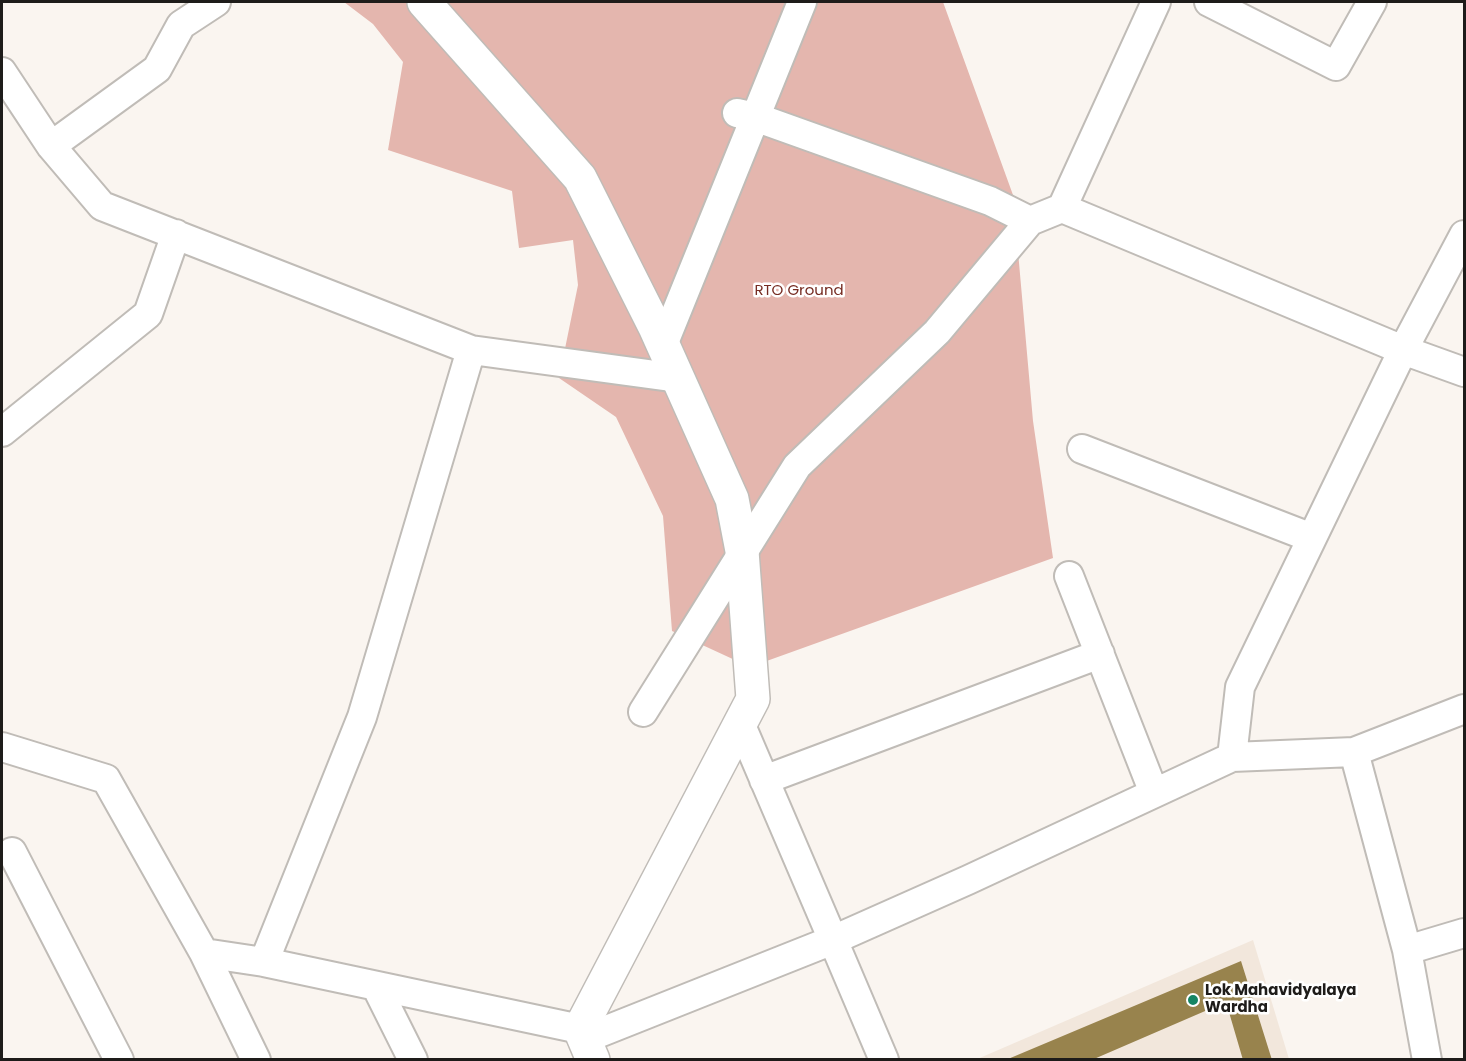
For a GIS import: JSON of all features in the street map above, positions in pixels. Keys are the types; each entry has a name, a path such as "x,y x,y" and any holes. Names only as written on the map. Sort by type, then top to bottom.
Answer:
{"street":[{"path":"51,146 157,69 181,25 216,2"},
{"path":"424,2 580,178 663,345 732,499 742,551 753,699 586,1042"},
{"path":"663,345 746,115 802,2"},
{"path":"643,712 797,466 937,332 1030,221 1062,208 1156,2"},
{"path":"1209,2 1336,66 1372,2"},
{"path":"2,72 51,146 102,206 471,350 678,378"},
{"path":"746,115 990,201 1030,221"},
{"path":"1062,208 1403,350 1464,372"},
{"path":"2,432 148,314 176,234"},
{"path":"1232,757 1240,687 1403,350 1464,235"},
{"path":"264,962 362,717 471,350"},
{"path":"1082,449 1312,538"},
{"path":"1069,576 1154,793"},
{"path":"764,780 1100,654"},
{"path":"204,953 264,962 376,986 586,1042 833,940 1232,757 1354,752 1464,709"},
{"path":"740,723 884,1059"},
{"path":"2,747 106,779 204,953 256,1059"},
{"path":"1354,752 1407,950 1427,1059"},
{"path":"12,852 119,1059"},
{"path":"1407,950 1464,933"},
{"path":"376,986 413,1059"}],"shaded area":[{"name":"Lok Mahavidyalaya Wardha","path":"1253,940 1289,1059 975,1060"}],"green space":[{"name":"RTO Ground","path":"344,2 943,2 1013,195 1033,421 1053,558 750,667 672,631 663,516 616,417 559,378 578,285 573,240 519,248 512,191 388,150 403,62 373,24"}],"building":[{"path":"1241,961 1272,1060 1243,1060 1226,1002 1094,1059 1008,1059"}],"place":[{"name":"Lok Mahavidyalaya Wardha","path":"1193,1000"}]}
